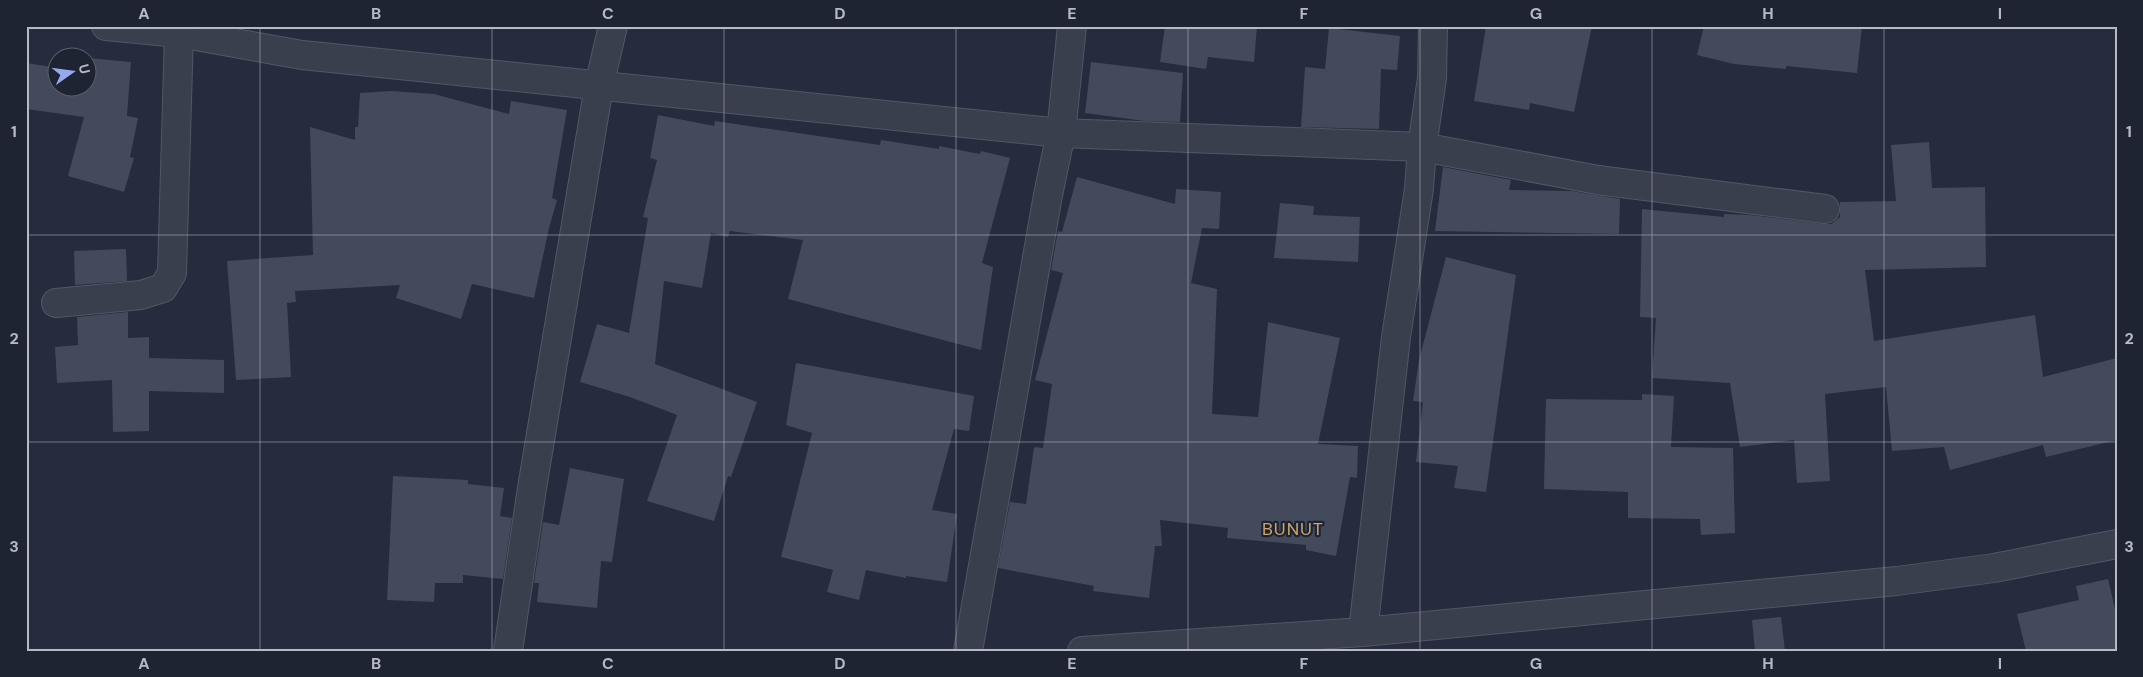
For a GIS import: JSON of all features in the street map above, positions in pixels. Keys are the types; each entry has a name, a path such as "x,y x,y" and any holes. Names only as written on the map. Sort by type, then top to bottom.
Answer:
{"street":[{"path":"106,26 179,33 302,55 1061,133 1422,147 1598,180 1826,209"},
{"path":"508,651 532,488 600,86 613,26"},
{"path":"968,651 1048,195 1061,133 1072,26"},
{"path":"1363,632 1396,337 1419,189 1422,147 1432,78 1433,26"},
{"path":"56,303 142,295 163,288 172,274 179,33"},
{"path":"1082,651 1363,632 1897,581 1994,568 2117,544"}],"building":[{"path":"1165,26 1257,26 1254,62 1208,57 1206,69 1160,62"},
{"path":"1486,26 1592,26 1574,112 1530,103 1529,110 1474,101"},
{"path":"1704,26 1862,26 1857,73 1786,66 1786,69 1734,64 1697,55"},
{"path":"1329,28 1400,36 1397,70 1381,69 1379,129 1301,127 1305,67 1325,69"},
{"path":"98,59 131,62 127,116 138,118 130,157 134,158 124,192 68,176 84,117 26,109 26,63 48,66 48,98 98,98"},
{"path":"1091,62 1183,73 1180,122 1145,121 1085,113"},
{"path":"391,91 434,94 509,114 511,101 567,110 552,198 557,200 534,298 472,284 461,319 396,298 400,285 295,291 296,302 287,303 291,377 236,380 227,261 313,255 310,127 355,140 355,127 358,127 360,93"},
{"path":"658,115 714,126 715,121 880,145 881,140 939,149 939,146 980,154 981,151 1010,158 982,263 993,267 981,350 788,299 803,240 730,231 728,237 711,233 702,288 664,281 655,364 757,402 731,477 728,476 714,521 647,501 677,415 630,397 580,382 597,324 629,333 648,218 643,217 657,160 650,158"},
{"path":"1929,142 1932,188 1985,187 1986,267 1865,270 1874,341 2035,315 2043,377 2117,358 2117,440 2046,457 2043,445 1950,470 1944,447 1892,451 1886,387 1825,394 1830,481 1797,483 1794,440 1740,447 1730,383 1652,378 1656,318 1640,317 1642,209 1724,217 1724,214 1750,215 1831,224 1840,217 1840,202 1896,201 1891,145"},
{"path":"1443,167 1511,180 1509,190 1572,191 1620,199 1619,234 1435,231"},
{"path":"1077,177 1175,204 1176,189 1221,192 1219,229 1202,228 1191,283 1217,289 1212,414 1258,417 1268,322 1340,338 1318,444 1358,446 1357,478 1350,477 1336,556 1306,550 1306,545 1227,538 1228,528 1160,520 1162,546 1155,546 1149,598 1093,591 1094,586 998,568 1010,502 1026,504 1034,447 1043,448 1052,384 1035,380 1063,273 1051,270 1058,231 1062,232"},
{"path":"1280,203 1314,206 1313,215 1360,217 1358,262 1274,258"},
{"path":"126,249 127,281 75,285 74,251"},
{"path":"1446,257 1516,275 1486,492 1454,488 1458,466 1416,462 1423,402 1413,401 1419,360"},
{"path":"128,312 128,338 149,337 149,358 224,360 224,393 149,391 149,431 113,432 112,380 57,383 55,347 78,345 77,317"},
{"path":"796,363 974,396 969,431 954,429 932,510 957,514 947,582 906,576 906,578 866,570 859,600 827,592 833,570 781,557 812,433 786,425"},
{"path":"1642,394 1674,396 1671,447 1733,448 1735,533 1701,535 1700,519 1628,518 1628,492 1544,489 1546,399 1642,400"},
{"path":"570,468 624,479 612,562 601,561 597,608 537,602 539,583 534,583 543,522 559,525"},
{"path":"393,476 468,480 468,484 504,488 500,516 512,518 503,579 463,575 463,583 435,583 434,602 387,600"},
{"path":"2108,579 2117,618 2117,651 2026,651 2017,614 2079,600 2076,586"},
{"path":"1781,617 1785,651 1755,651 1752,620"}],"district":[{"name":"BUNUT","path":"1293,529"}]}
